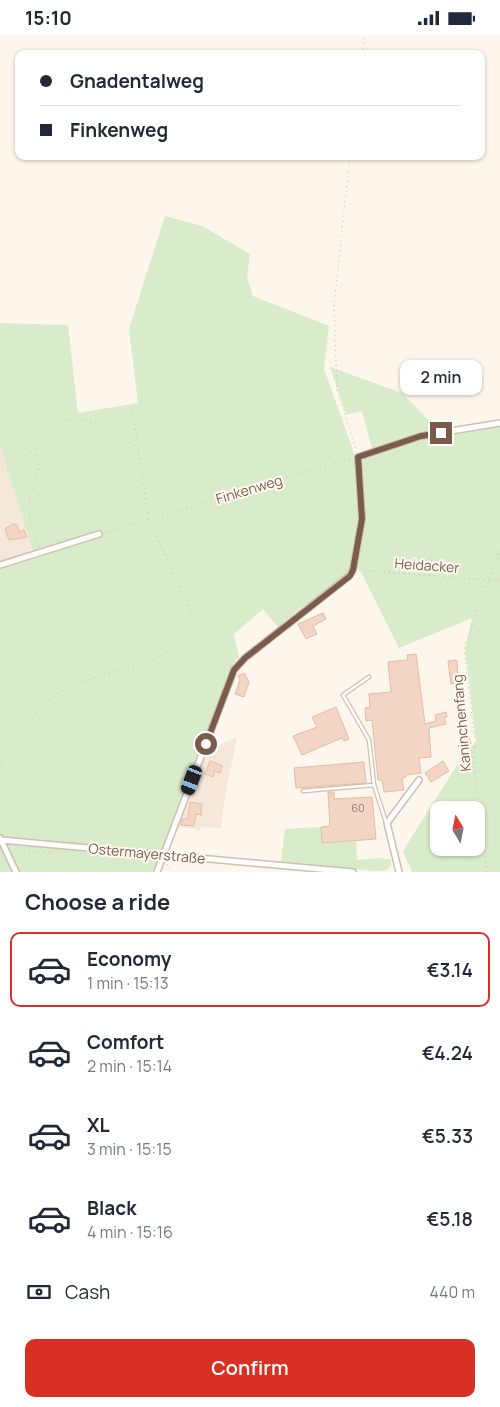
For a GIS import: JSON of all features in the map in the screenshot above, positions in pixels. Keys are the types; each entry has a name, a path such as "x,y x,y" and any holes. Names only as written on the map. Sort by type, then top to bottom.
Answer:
{"street":[{"path":"157,872 234,670 245,658 350,576 353,570 362,519 358,457 421,436 500,423"},
{"path":"0,565 99,535"},
{"path":"399,872 387,823 419,780"},
{"path":"1,839 16,872"},
{"name":"Ostermayerstraße","path":"1,839 353,872"}],"lane":[{"path":"369,677 343,695 369,740 374,785 387,823"},
{"path":"304,791 374,785"}],"path":[{"path":"362,50 364,35"},
{"path":"350,160 334,304 337,391 358,457"},
{"path":"132,409 149,519 196,623 234,670"},
{"path":"7,471 37,447 50,424 87,420 101,425 118,438 139,448"},
{"path":"37,447 38,471 29,500 29,509 30,521 39,542 40,553"},
{"name":"Finkenweg","path":"99,535 358,457"},
{"name":"Kaninchenfang","path":"487,872 473,756 475,742 464,648 500,549"},
{"name":"Heidacker","path":"353,570 500,581"},
{"path":"0,769 34,715 55,696 69,689 159,657 177,643 196,623"},
{"path":"166,861 171,872"}],"shaded area":[{"path":"0,445 35,558 0,569"},
{"path":"237,737 225,796 221,828 201,827 200,831 177,827 208,749"}],"green space":[{"path":"165,216 202,226 250,254 247,277 253,296 329,326 324,369 356,459 426,439 500,427 500,872 412,872 403,851 430,808 430,856 485,856 485,801 434,801 464,754 476,742 465,650 472,618 399,648 359,568 298,610 278,627 263,609 234,634 239,657 234,663 153,872 0,872 0,569 35,558 0,445 0,323 68,325 78,413 138,403 129,329"},
{"path":"330,367 402,393 433,425 435,432 372,449 362,411 346,415"},
{"path":"321,827 322,843 356,841 357,860 381,858 391,860 391,865 387,870 377,871 281,862 285,829"}],"building":[{"path":"13,524 17,525 19,532 24,530 27,537 9,540 5,529"},
{"path":"323,613 326,619 313,626 317,634 306,639 298,624"},
{"path":"416,654 425,724 436,721 435,715 446,712 447,717 444,718 446,724 429,728 431,757 419,758 421,773 406,775 406,777 402,778 404,790 384,792 382,780 378,780 372,720 366,721 365,708 370,707 369,694 391,692 388,662 408,660 407,655"},
{"path":"457,660 458,683 451,684 448,661"},
{"path":"244,673 249,682 244,697 235,694 240,680 238,676"},
{"path":"336,707 349,739 344,741 342,738 302,755 293,736 317,727 312,717"},
{"path":"467,731 471,744 463,747 459,734"},
{"path":"210,761 222,766 220,773 215,771 213,777 205,774"},
{"path":"443,761 449,771 431,782 425,773"},
{"path":"364,762 366,783 296,788 294,768"},
{"path":"328,792 334,792 334,799 372,797 376,839 322,843 321,827 330,826"},
{"path":"190,802 202,804 201,815 196,814 194,826 181,825 182,819 188,819"}],"route":[{"path":"206,744 234,670 245,658 350,576 353,570 362,519 358,457 421,436 441,433"}]}
